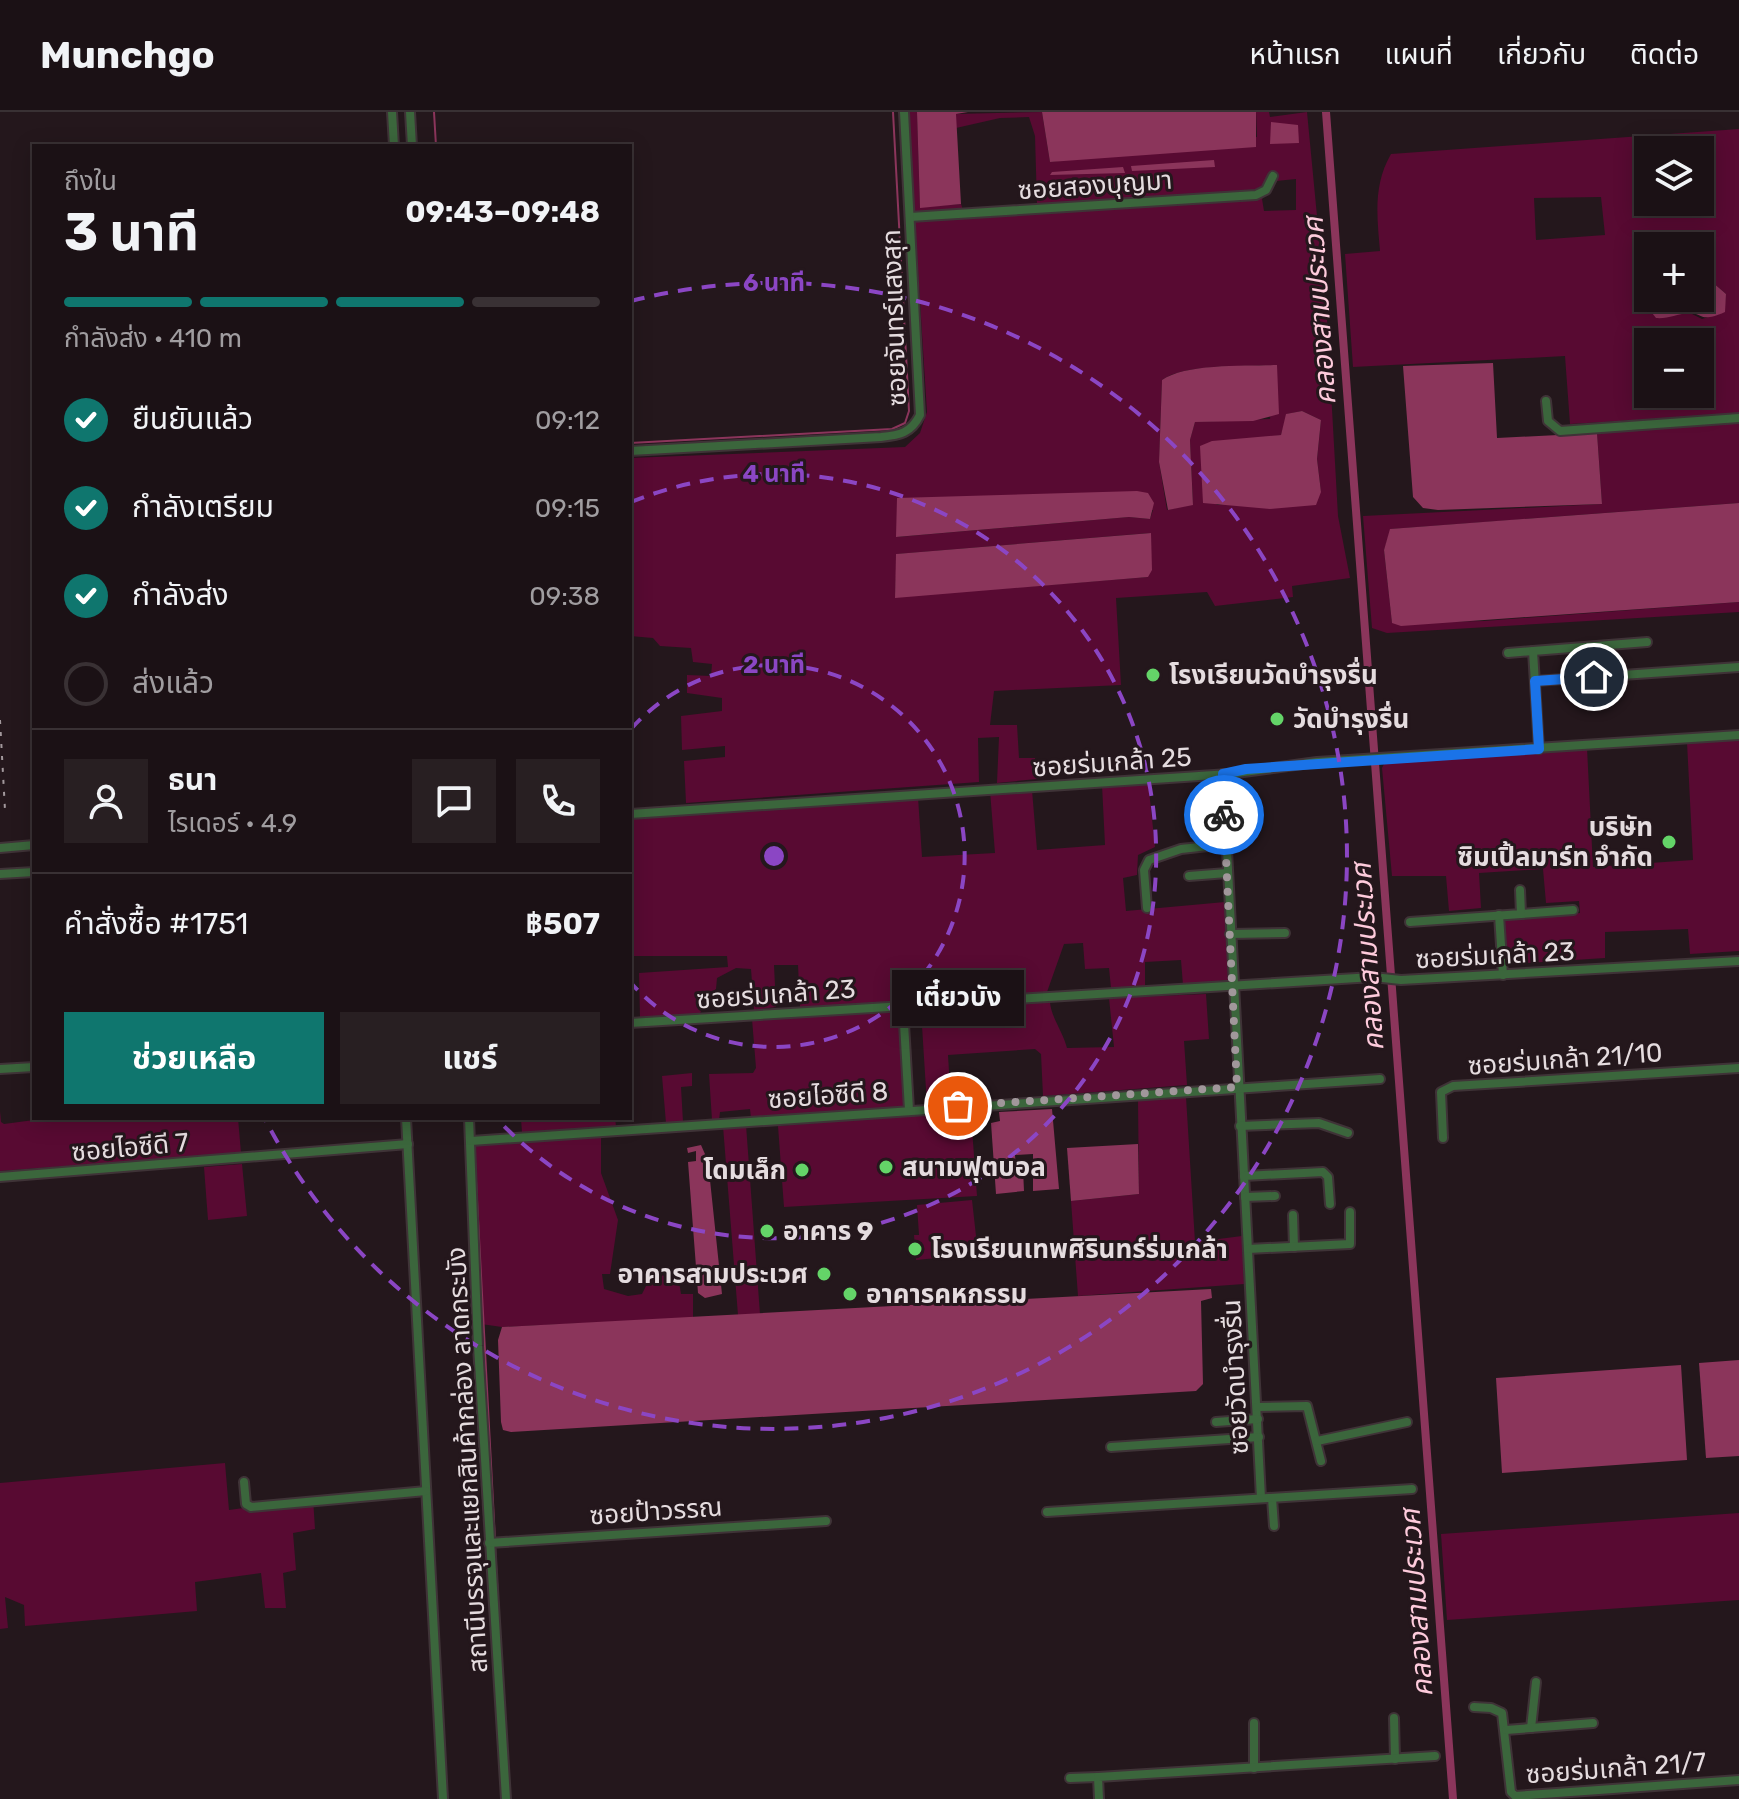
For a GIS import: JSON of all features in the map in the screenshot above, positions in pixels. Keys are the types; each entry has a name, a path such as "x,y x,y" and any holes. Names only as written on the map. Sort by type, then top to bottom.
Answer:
{"street":[{"path":"392,112 394,144"},
{"path":"410,112 412,144"},
{"name":"ซอยจันทร์แสงสุก","path":"632,451 881,437 908,431 920,415 904,112"},
{"name":"ซอยสองบุญมา","path":"910,217 1256,195 1266,190 1273,176"},
{"path":"1546,401 1550,426 1560,431 1739,418"},
{"path":"1508,653 1647,642"},
{"path":"1533,651 1539,749"},
{"path":"1535,681 1739,667"},
{"name":"ซอยร่มเกล้า 25","path":"632,814 1739,735"},
{"name":"ซอยวัดบำรุงรื่น","path":"1223,774 1237,1087 1261,1498"},
{"path":"1147,908 1144,870 1149,860 1181,849 1226,844"},
{"path":"0,848 32,845"},
{"path":"0,874 32,872"},
{"path":"1189,876 1227,873"},
{"path":"1520,890 1521,914"},
{"path":"1410,922 1573,910"},
{"path":"1499,915 1503,975"},
{"path":"1230,934 1285,933"},
{"name":"ซอยร่มเกล้า 23","path":"632,1023 1373,977 1401,980 1739,961"},
{"path":"903,1006 909,1110"},
{"path":"0,1069 32,1067"},
{"name":"ซอยร่มเกล้า 21/10","path":"1443,1138 1441,1092 1453,1086 1739,1068"},
{"name":"ซอยไอซีดี 8","path":"473,1141 1380,1079"},
{"name":"สถานีบรรจุและแยกสินค้ากล่อง ลาดกระบัง","path":"406,1120 443,1799"},
{"name":"สถานีบรรจุและแยกสินค้ากล่อง ลาดกระบัง","path":"469,1120 473,1141 489,1543 506,1799"},
{"path":"1240,1126 1319,1123 1348,1133"},
{"name":"ซอยไอซีดี 7","path":"0,1177 408,1144"},
{"path":"1244,1176 1323,1172 1328,1177 1330,1204"},
{"path":"1245,1197 1275,1196"},
{"path":"1248,1249 1350,1244 1350,1212"},
{"path":"1293,1215 1294,1247"},
{"path":"1257,1407 1307,1406 1321,1461"},
{"path":"1216,1422 1258,1419"},
{"path":"1317,1441 1407,1422"},
{"path":"1111,1447 1259,1437"},
{"path":"244,1482 246,1504 251,1507 426,1491"},
{"path":"1047,1512 1412,1489"},
{"path":"1272,1498 1274,1526"},
{"name":"ซอยป้าวรรณ","path":"489,1543 826,1521"},
{"path":"1531,1728 1536,1682"},
{"name":"ซอยร่มเกล้า 21/7","path":"1474,1707 1499,1711 1506,1730 1511,1792 1515,1797 1739,1780"},
{"path":"1394,1718 1395,1759"},
{"path":"1254,1723 1254,1768"},
{"path":"1506,1730 1593,1723"},
{"path":"1070,1778 1435,1756"},
{"path":"1098,1777 1099,1799"}],"shaded area":[{"path":"908,112 917,112 920,207 961,204 963,210 1037,204 1035,136 1029,117 1000,118 956,128 956,114 1042,112 1050,162 1257,137 1256,112 1269,112 1270,117 1307,112 1327,320 1338,516 1350,578 1292,586 1293,597 1215,606 1207,592 1116,598 1121,685 994,691 990,725 1017,725 1019,758 1035,758 1037,779 997,783 999,737 978,738 979,782 686,803 684,761 725,757 725,746 682,750 681,716 722,711 722,698 687,693 687,675 711,676 712,664 693,662 691,648 660,646 653,638 632,636 632,458 905,447 920,433 927,412","holes":["1296,179 1296,210 1264,211 1262,199 1276,181","1277,365 1270,419 1195,422 1190,440 1193,504 1167,510 1159,462 1162,380 1201,368","1302,411 1321,420 1317,459 1321,492 1218,505 1210,502 1268,437 1281,435 1287,414","897,498 1153,510 1150,519 1129,517 897,537","1150,533 1148,577 895,597 897,554"]},
{"path":"917,112 968,112 956,114 961,204 920,208"},
{"path":"1042,112 1256,112 1256,147 1050,162"},
{"path":"1271,122 1298,125 1299,143 1270,144"},
{"path":"1739,129 1739,414 1570,424 1565,356 1353,367 1345,254 1380,251 1377,213 1385,166 1391,154 1634,137 1634,216 1714,216 1714,136 1642,136","holes":["1601,197 1605,235 1536,240 1534,198"]},
{"path":"1214,160 1215,167 1132,171 1131,166"},
{"path":"1123,167 1125,173 1050,175 1052,172"},
{"path":"1714,284 1726,294 1725,312 1706,317 1688,313 1656,318 1651,312 1714,312"},
{"path":"1493,363 1497,438 1597,433 1602,504 1438,510 1423,508 1413,497 1403,366"},
{"path":"1277,365 1279,414 1253,421 1195,422 1190,440 1193,505 1168,510 1159,462 1162,380 1201,368"},
{"path":"1302,411 1321,420 1317,459 1321,492 1316,505 1270,509 1203,503 1200,446 1212,441 1281,435 1286,414"},
{"path":"1739,423 1739,503 1391,529 1384,550 1392,623 1484,621 1739,602 1739,612 1387,633 1372,628 1363,516 1602,504 1597,433"},
{"path":"1148,493 1154,503 1150,519 1129,517 896,537 897,498"},
{"path":"1739,503 1739,602 1401,626 1392,623 1384,550 1390,529"},
{"path":"1151,533 1152,570 1148,577 895,598 896,554"},
{"path":"1739,740 1739,951 1690,954 1688,929 1605,932 1605,958 1499,965 1496,920 1580,913 1579,901 1546,903 1543,869 1479,873 1481,908 1449,911 1446,876 1392,876 1382,768 1385,762 1587,748 1593,867 1693,860 1687,742"},
{"path":"1148,781 1155,847 1138,855 1137,875 1123,878 1126,911 1225,902 1228,980 1183,985 1181,960 1145,962 1145,986 1111,988 1109,968 1085,969 1083,943 1064,944 1047,992 800,1007 798,965 774,965 776,1007 754,1010 751,969 736,968 717,978 716,989 705,997 700,1014 640,1017 639,973 728,967 727,956 632,956 632,815 918,797 922,857 995,853 990,791 1032,790 1037,850 1105,845 1102,785"},
{"path":"1206,994 1209,1039 1184,1041 1187,1085 1043,1096 1041,1054 1035,1049 948,1055 951,1104 927,1105 921,1010 1050,1002 1067,1048 1114,1047 1109,998"},
{"path":"900,1011 906,1107 751,1118 750,1109 720,1112 719,1120 712,1120 709,1074 753,1073 756,1068 752,1019"},
{"path":"692,1073 692,1086 681,1087 683,1122 666,1123 662,1076"},
{"path":"1186,1097 1195,1242 1242,1236 1244,1284 1078,1296 1071,1201 1139,1194 1138,1100"},
{"path":"1052,1109 1059,1189 1033,1191 1033,1154 1015,1155 1016,1169 1023,1169 1024,1191 996,1194 991,1123 1000,1121 999,1112"},
{"path":"0,1111 4,1124 34,1120 238,1120 241,1153 0,1171"},
{"path":"968,1111 971,1115 977,1196 784,1207 778,1126"},
{"path":"521,1120 615,1120 616,1126 522,1133"},
{"path":"746,1125 760,1314 738,1315 723,1126"},
{"path":"601,1137 601,1173 618,1220 610,1274 602,1274 604,1289 628,1296 642,1294 651,1276 678,1275 681,1294 693,1294 693,1318 502,1327 481,1324 472,1144"},
{"path":"1138,1144 1139,1194 1071,1201 1067,1148"},
{"path":"701,1145 708,1161 722,1294 705,1298 698,1293 688,1162 696,1161 696,1151 688,1153 687,1148"},
{"path":"242,1164 247,1216 208,1220 204,1167"},
{"path":"972,1200 978,1254 916,1260 914,1235 919,1235 917,1205"},
{"path":"1211,1289 1212,1298 1201,1301 1203,1384 1196,1391 511,1432 503,1430 501,1422 498,1340 502,1327"},
{"path":"1739,1360 1739,1456 1706,1458 1699,1363"},
{"path":"1681,1365 1687,1460 1502,1473 1496,1378"},
{"path":"225,1463 229,1510 313,1498 315,1529 293,1533 296,1570 283,1573 286,1608 265,1608 261,1573 195,1582 197,1611 25,1626 24,1605 5,1597 8,1628 0,1629 0,1483"},
{"path":"1739,1513 1739,1600 1447,1620 1441,1534"}],"waterway":[{"path":"434,112 436,144"},
{"path":"632,443 892,429 905,423 909,411 893,112"},
{"name":"คลองสามประเวศ","path":"1326,112 1453,1799"},
{"path":"474,1143 495,1540"},
{"path":"495,1547 504,1704"}],"railway":[{"path":"0,720 5,810"}],"way so far":[{"path":"958,1106 1237,1087 1224,815"}],"place":[{"name":"โรงเรียนวัดบำรุงรื่น","path":"1153,675"},
{"name":"วัดบำรุงรื่น","path":"1277,719"},
{"name":"บริษัท ซิมเปิ้ลมาร์ท จำกัด","path":"1669,842"},
{"name":"เตี๋ยวบัง","path":"958,1106"},
{"name":"สนามฟุตบอล","path":"886,1167"},
{"name":"โดมเล็ก","path":"802,1170"},
{"name":"อาคาร 9","path":"767,1231"},
{"name":"โรงเรียนเทพศิรินทร์ร่มเกล้า","path":"915,1249"},
{"name":"อาคารสามประเวศ","path":"824,1274"},
{"name":"อาคารคหกรรม","path":"850,1294"}],"route":[{"path":"1224,815 1223,774 1246,769 1539,749 1535,681 1594,677"}]}
